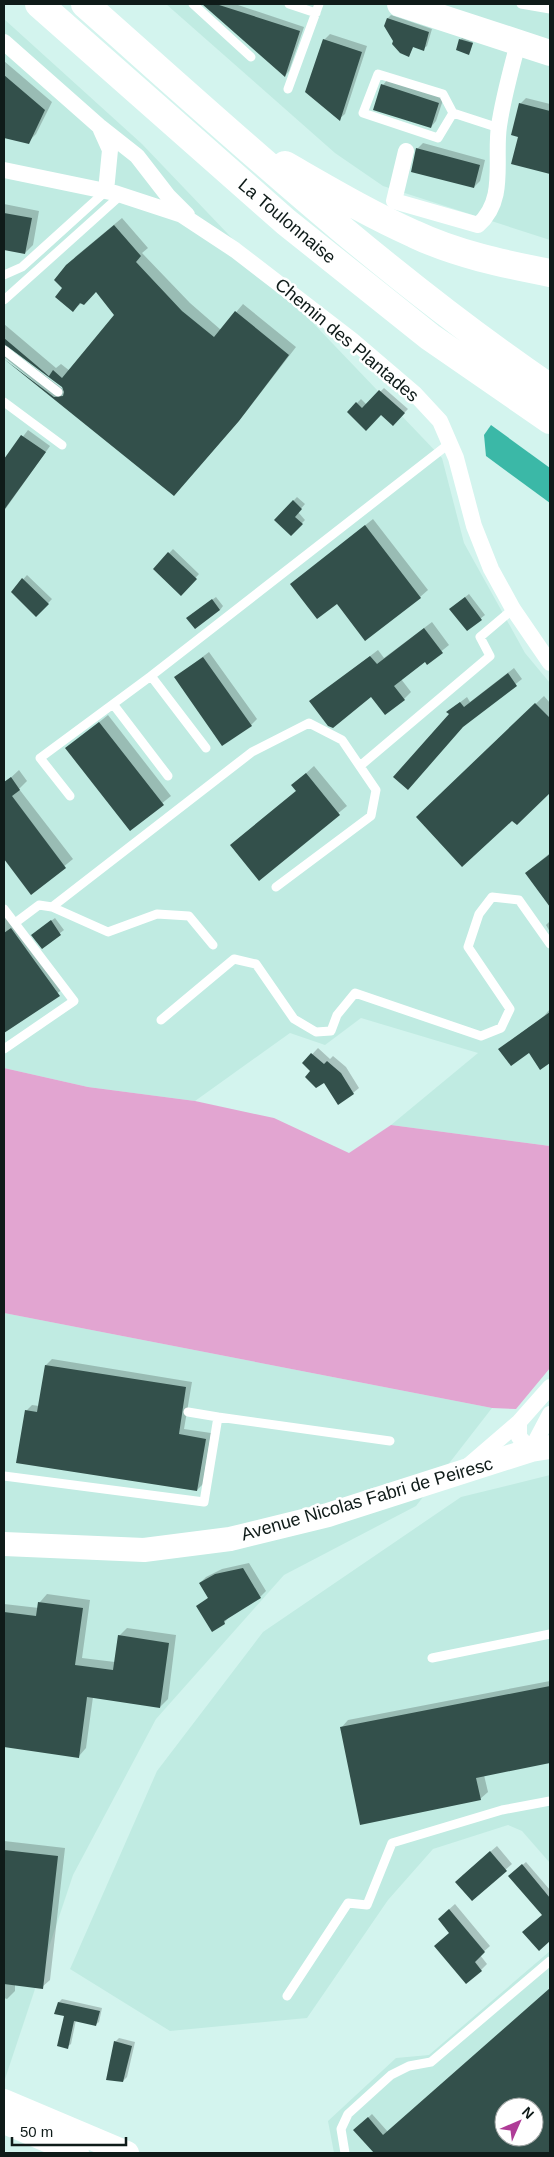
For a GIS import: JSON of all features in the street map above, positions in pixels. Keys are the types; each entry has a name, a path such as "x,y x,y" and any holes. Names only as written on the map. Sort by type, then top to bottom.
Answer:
{"highway":[{"name":"La Toulonnaise","path":"39,4 286,222 430,337 550,420"},
{"name":"La Toulonnaise","path":"85,4 334,225 435,304 550,388"},
{"path":"164,74 284,164 352,203 415,235 492,261 550,273"},
{"path":"430,337 550,434"}],"main road":[{"path":"406,5 550,53"}],"street":[{"path":"4,42 99,126 137,156 168,196 197,225"},
{"path":"406,150 394,201 478,225 489,216 495,198 499,128 518,43"},
{"path":"99,126 110,150 113,193"},
{"name":"Chemin des Plantades","path":"4,170 113,193 182,215 236,250 352,340 407,387 440,421 450,443 474,526 491,569 513,609 550,663"},
{"path":"458,1474 519,1422 550,1387"},
{"path":"519,1422 519,1437 541,1449 550,1414"},
{"name":"Avenue Nicolas Fabri de Peiresc","path":"4,1544 144,1550 230,1539 328,1514 541,1449"},
{"path":"4,2101 127,2153"},
{"path":"4,2122 77,2153"}],"lane":[{"path":"193,4 251,57"},
{"path":"289,4 316,13"},
{"path":"288,90 320,4"},
{"path":"521,4 550,9"},
{"path":"453,113 438,138 363,113 378,74 444,94 453,113 499,128"},
{"path":"4,275 22,267 113,193"},
{"path":"4,300 113,193"},
{"path":"4,350 58,392"},
{"path":"4,402 62,445"},
{"path":"70,796 40,758 151,676 450,443"},
{"path":"360,766 490,656 480,637 513,609"},
{"path":"151,676 206,748"},
{"path":"114,704 168,776"},
{"path":"52,907 252,752 309,723 342,740 376,790 371,816 276,886"},
{"path":"161,1020 234,959 256,964 294,1019 316,1032 332,1031 337,1015 355,993 481,1036 501,1028 510,1008 468,947 479,914 492,896 519,900 550,944"},
{"path":"15,923 39,905 52,907 108,932 157,914 189,916 214,945"},
{"path":"4,909 74,1001 4,1049"},
{"path":"188,1412 390,1441"},
{"path":"4,1476 204,1502 218,1417"},
{"path":"432,1658 550,1634"},
{"path":"287,1996 348,1903 367,1905 392,1843 502,1810 550,1801"},
{"path":"344,2153 341,2130 348,2114 391,2075 409,2066 432,2062 550,1961"}],"shaded area":[{"path":"166,4 550,4 550,240 383,186 335,153"},
{"path":"4,19 142,144 442,458 464,543 525,653 550,683 550,1146 391,1125 478,1053 361,1018 325,1045 290,1033 195,1101 88,1087 4,1068"},
{"path":"491,425 550,468 550,503 486,456 484,435"},
{"path":"4,1068 88,1087 195,1101 274,1118 349,1153 391,1125 550,1146 550,1368 516,1409 492,1408 4,1313"},
{"path":"4,1313 492,1408 416,1506 284,1575 156,1719 73,1875 5,2079"},
{"path":"550,1475 550,1863 522,1831 508,1825 433,1849 388,1900 307,2018 170,2031 70,1969 157,1771 263,1632 461,1497"},
{"path":"550,1951 550,2153 334,2153 328,2121 396,2058 429,2055"}],"building":[{"path":"202,4 216,4 300,31 285,77"},
{"path":"387,18 429,32 424,51 413,47 409,57 400,53 392,44 393,41 384,26"},
{"path":"323,39 362,52 340,121 305,92"},
{"path":"459,39 473,43 469,55 456,50"},
{"path":"4,75 45,110 29,144 4,138"},
{"path":"381,84 439,103 431,128 373,110"},
{"path":"519,103 550,111 550,174 511,164 518,137 511,135"},
{"path":"416,148 480,165 474,188 411,172"},
{"path":"4,213 32,218 25,254 4,250"},
{"path":"114,225 141,256 136,262 182,311 214,337 235,311 289,355 239,421 174,496 4,359 54,397 63,396 62,387 4,344 4,338 49,376 53,370 62,378 114,315 96,292 84,305 80,303 73,312 55,297 62,288 54,280 66,265"},
{"path":"379,390 405,413 393,426 381,415 366,431 347,412 356,402 362,408"},
{"path":"21,435 46,452 4,510 4,459"},
{"path":"293,500 302,509 295,517 303,524 291,536 274,520"},
{"path":"365,525 421,598 365,641 337,604 317,619 290,584"},
{"path":"168,552 197,579 181,596 153,569"},
{"path":"22,578 49,604 36,617 11,592"},
{"path":"465,597 482,620 467,631 449,609"},
{"path":"212,599 220,610 195,629 186,618"},
{"path":"424,628 443,653 427,665 425,662 394,686 405,700 385,715 371,697 333,728 328,726 309,701 370,656 377,664"},
{"path":"203,657 252,726 222,746 174,677"},
{"path":"508,673 517,686 463,727 408,790 393,777 449,714 446,712 460,702 464,707"},
{"path":"535,703 550,718 550,793 517,825 512,821 462,867 416,817"},
{"path":"99,722 164,805 130,831 65,748"},
{"path":"306,773 340,815 259,881 230,845 296,791 291,785"},
{"path":"11,777 20,790 12,796 66,868 31,895 4,859 4,782"},
{"path":"550,854 550,907 525,873"},
{"path":"51,920 61,935 42,949 31,935"},
{"path":"11,928 60,996 4,1033 4,933"},
{"path":"550,1012 550,1063 540,1070 529,1053 511,1066 498,1049"},
{"path":"311,1053 324,1064 327,1061 341,1073 354,1094 338,1105 324,1083 316,1088 305,1077 310,1071 302,1063"},
{"path":"45,1365 186,1387 179,1434 206,1439 197,1491 16,1463 25,1410 37,1412"},
{"path":"243,1568 261,1598 224,1621 225,1624 212,1632 196,1606 208,1598 199,1583 215,1574"},
{"path":"38,1602 83,1608 75,1665 113,1670 118,1635 169,1643 160,1708 87,1697 79,1758 4,1747 4,1612 36,1616"},
{"path":"550,1686 550,1763 476,1778 481,1800 360,1825 340,1727"},
{"path":"4,1850 58,1856 43,1989 4,1984"},
{"path":"490,1851 507,1871 472,1901 455,1882"},
{"path":"522,1864 550,1898 550,1941 539,1951 522,1932 542,1915 508,1876"},
{"path":"449,1909 485,1952 475,1962 482,1971 466,1984 434,1946 449,1933 438,1919"},
{"path":"550,1988 550,2153 374,2153 353,2130 368,2117 383,2135"},
{"path":"58,2002 100,2011 96,2026 74,2021 68,2049 57,2046 64,2016 54,2014"},
{"path":"114,2041 132,2046 123,2082 106,2080"}]}
